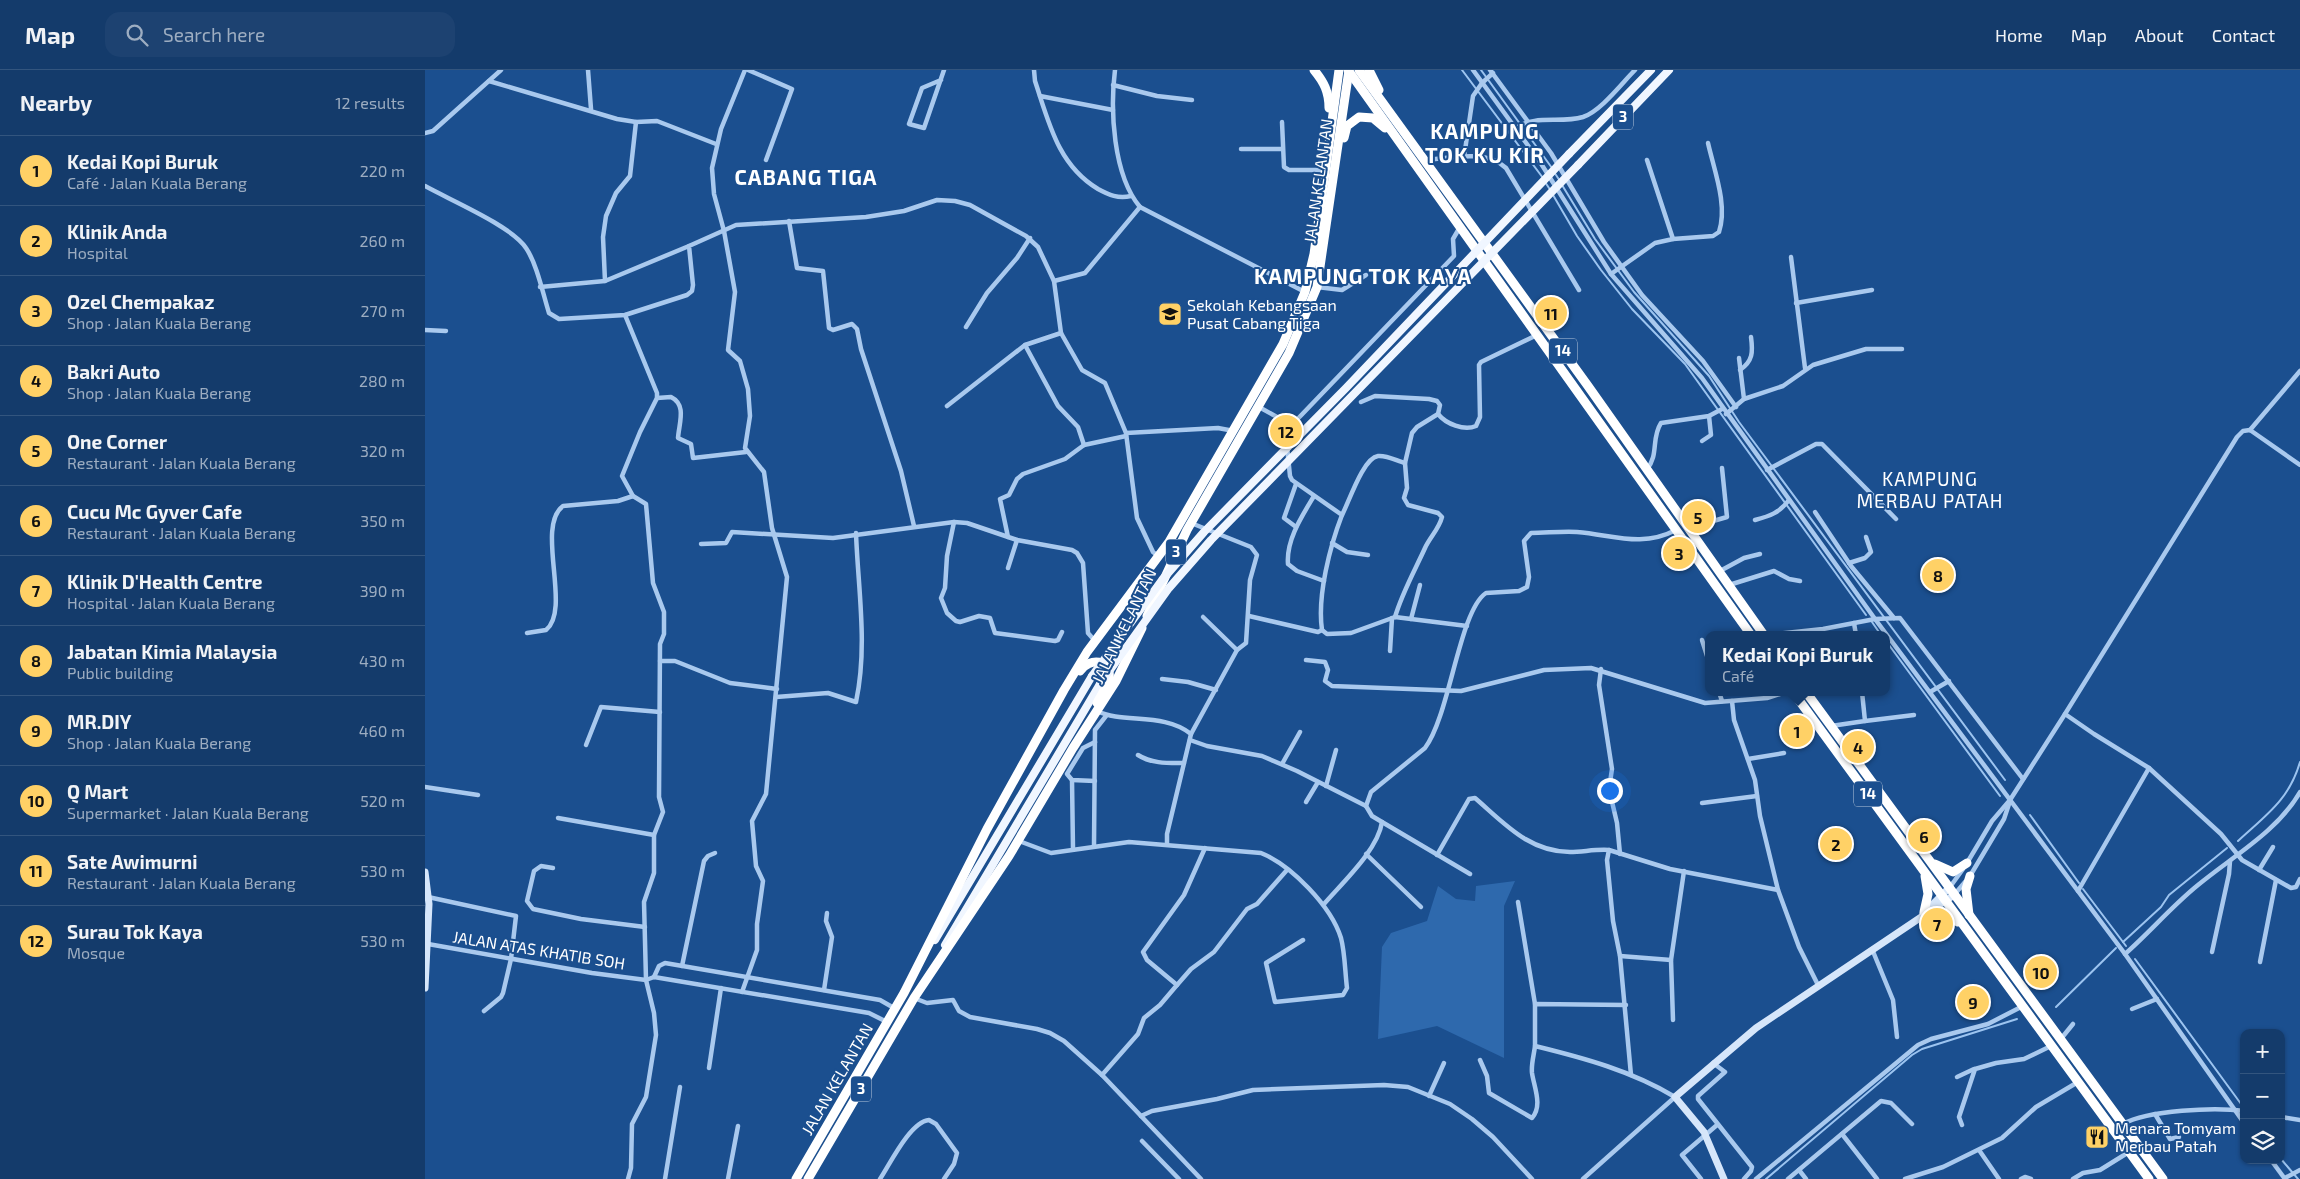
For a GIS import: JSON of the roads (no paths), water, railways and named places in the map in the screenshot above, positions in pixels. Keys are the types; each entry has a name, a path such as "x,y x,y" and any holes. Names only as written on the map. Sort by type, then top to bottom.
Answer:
{"highway":[{"path":"1314,70 1326,86 1329,95 1329,135"},
{"name":"JALAN KELANTAN","path":"796,1179 904,994 987,830 1079,664 1159,557 1274,361 1305,292 1314,254 1339,70"},
{"name":"JALAN KELANTAN","path":"808,1179 913,998 1019,841 1095,710 1130,655 1175,554 1191,523 1289,353 1317,287 1337,160 1348,70"},
{"name":"14","path":"1348,70 1748,631"},
{"name":"14","path":"1359,70 1589,386 1687,528 1762,631"},
{"path":"1369,70 1387,108"},
{"path":"1337,160 1347,126 1359,117 1373,118 1404,148"},
{"path":"1589,386 1604,416 1601,426"},
{"path":"1642,482 1643,475 1648,472"},
{"path":"1048,719 1081,668 1092,661 1105,666 1109,674 1095,710"},
{"name":"14","path":"1796,696 2021,1007 2149,1179"},
{"name":"14","path":"1809,696 2059,1040 2163,1179"},
{"path":"1929,859 1944,870 1953,872 1967,863"},
{"path":"1921,915 1929,894 1923,870"},
{"path":"1969,916 1966,889 1970,876"},
{"path":"1934,911 1952,918 1965,929"}],"main road":[{"name":"JALAN KELANTAN","path":"904,994 998,832 1092,676 1162,580 1203,532 1346,388 1651,70"},
{"name":"JALAN KELANTAN","path":"913,998 1100,684 1169,588 1211,540 1669,70"}],"street":[{"path":"425,133 433,131 501,70"},
{"path":"588,70 591,110"},
{"path":"743,992 746,977 757,950 757,924 763,881 756,866 753,821 766,794 787,576 776,535 772,528 762,468 746,452 745,444 750,416 748,389 740,361 728,350 736,300 724,230 711,181 716,144 746,70 792,90 766,160"},
{"path":"941,80 922,88 909,124 924,128 941,80 944,70"},
{"path":"1034,70 1040,96 1059,148 1067,162 1079,175 1106,193 1120,198 1131,196"},
{"path":"1115,70 1113,110 1116,144 1124,179 1131,196 1140,206 1305,292"},
{"path":"1473,70 1521,125 1551,153 1621,267 1642,295 1703,361 1735,408"},
{"path":"1521,125 1584,116 1608,98 1635,70"},
{"path":"1463,157 1471,104 1476,89 1491,73 1554,183 1613,273 1677,348 1721,410 1727,413 1769,469 1787,503 1823,543 1884,631"},
{"path":"489,80 617,119 636,122 657,121 716,144"},
{"path":"1113,85 1157,96 1192,100"},
{"path":"1040,96 1113,110"},
{"path":"605,281 603,237 606,216 616,193 630,176 636,122"},
{"path":"1282,122 1284,167 1289,170 1325,170"},
{"path":"1613,273 1655,243 1673,239 1713,236 1719,232 1722,224 1719,191 1708,144"},
{"path":"1241,149 1282,149"},
{"path":"1425,160 1463,157 1492,159 1506,168 1579,290"},
{"path":"1647,160 1673,239"},
{"path":"425,186 515,236 530,254 549,313 559,319 625,315 692,292 689,246"},
{"path":"540,287 605,281 724,230 747,223 866,217 904,211 931,201 955,201 970,205 1030,238 1038,247 1054,281 1061,333 1082,370 1105,383 1126,435 1137,518 1153,552 1159,557"},
{"path":"1054,281 1085,273 1140,206"},
{"path":"789,221 797,268 823,271 829,328 833,330 852,324 857,329 861,349 901,471 914,526"},
{"path":"1342,515 1296,484 1289,476 1286,437 1288,429 1454,256 1453,238 1460,227"},
{"path":"966,328 987,292 1017,258 1030,238"},
{"path":"1791,257 1805,368"},
{"path":"1317,287 1342,290 1367,275"},
{"path":"1796,303 1872,290"},
{"path":"625,315 657,393 657,398 623,470 623,481 633,496 646,504 653,583 664,612 660,661 659,797 663,812 654,835 654,873 645,897 647,980 654,1013 656,1035 647,1097 632,1124 631,1168 628,1179"},
{"path":"425,330 446,331"},
{"path":"947,406 1025,345 1061,333"},
{"path":"1437,414 1444,421 1460,427 1476,426 1480,417 1479,365 1481,362 1537,335"},
{"path":"1740,370 1748,364 1752,355 1751,337"},
{"path":"1025,345 1058,406 1075,424 1083,445"},
{"path":"1727,413 1744,399 1766,394 1783,386 1805,368 1861,350 1902,349"},
{"path":"1739,358 1744,399"},
{"path":"1952,892 1967,863 1993,821 2010,800 2065,714 2229,447 2237,437 2249,430 2300,371"},
{"path":"1361,402 1375,396 1435,400 1440,405 1437,414 1417,427 1412,433 1405,463 1407,484 1405,503 1438,512 1442,517 1435,533 1425,547 1393,617 1390,651"},
{"path":"657,398 671,397 680,404 678,438 691,444 693,458 746,452"},
{"path":"1259,407 1277,418 1288,429"},
{"path":"1648,472 1654,460 1656,436 1661,423 1709,416 1721,410"},
{"path":"1702,441 1711,435 1709,416"},
{"path":"1007,537 1000,499 1009,494 1017,479 1023,474 1065,459 1083,445 1126,435 1218,428 1234,431"},
{"path":"2249,430 2300,465"},
{"path":"1769,469 1777,463 1816,444 1824,444 1896,519"},
{"path":"1322,630 1325,581 1332,543 1342,515 1368,461 1377,456 1383,456 1405,463"},
{"path":"1687,528 1727,516 1722,468"},
{"path":"1296,484 1284,518 1296,527"},
{"path":"527,632 545,630 552,620 557,586 553,563 553,524 559,509 563,506 619,501 633,496"},
{"path":"1314,496 1296,527 1287,558 1288,564 1297,572 1325,581"},
{"path":"1755,520 1771,516 1787,503"},
{"path":"1815,512 1850,566 1893,618"},
{"path":"954,522 947,556 945,588 941,598 952,618 960,622 979,616 990,618 995,633 1030,639 1055,641 1058,640 1062,632"},
{"path":"701,544 726,543 732,532 833,538 914,526 954,522 967,523 1017,540 1066,548 1077,553 1083,563 1088,633 1095,641"},
{"path":"1167,844 1167,834 1191,737 1237,650 1246,643 1250,580 1256,552 1251,547 1191,523"},
{"path":"1366,806 1371,792 1419,754 1432,740 1449,690 1467,626 1479,600 1486,593 1519,591 1527,586 1529,577 1524,542 1531,533 1575,532 1645,540 1659,538 1676,530"},
{"path":"776,697 827,693 856,702 861,675 862,629 857,533"},
{"path":"1844,572 1871,552 1866,537"},
{"path":"1823,543 1831,538"},
{"path":"1008,568 1017,540"},
{"path":"1332,543 1347,552 1369,555"},
{"path":"1719,572 1744,558 1761,554"},
{"path":"1728,585 1774,571 1789,579 1800,581"},
{"path":"1411,619 1420,584"},
{"path":"1203,616 1237,650"},
{"path":"1249,616 1318,632 1322,630"},
{"path":"1322,630 1327,634 1351,633 1393,617 1467,626"},
{"path":"1811,631 1881,618 1901,619 2023,779"},
{"path":"1854,623 1855,631"},
{"path":"1890,638 1932,691 2010,800 2240,1111"},
{"path":"1702,640 1705,650"},
{"path":"660,661 669,660 724,682 777,689"},
{"path":"1306,660 1325,662 1327,670 1325,681 1332,686 1461,690 1544,670 1601,670 1705,703 1773,696"},
{"path":"1601,670 1599,685 1612,768 1609,789 1617,823 1620,854"},
{"path":"1162,679 1197,684 1216,690"},
{"path":"1932,691 1949,681"},
{"path":"1720,696 1722,701"},
{"path":"1862,696 1865,721"},
{"path":"1732,701 1735,720 1755,780 1778,890 1794,935 1818,985"},
{"path":"586,745 601,707 660,712"},
{"path":"1095,710 1106,716 1145,718 1185,729 1191,737 1207,746 1262,756 1282,764 1366,806 1372,816 1470,874"},
{"path":"2065,714 2149,768 2221,834 2237,854 2259,870 2293,888 2298,885 2300,879"},
{"path":"1830,726 1914,715"},
{"path":"1094,846 1095,730 1106,716"},
{"path":"1282,764 1300,732"},
{"path":"1073,849 1072,780 1067,774 1083,748 1095,742"},
{"path":"1326,786 1336,750"},
{"path":"1748,759 1784,753"},
{"path":"1138,755 1145,760 1185,763"},
{"path":"2078,891 2149,768"},
{"path":"1072,780 1095,781"},
{"path":"1306,802 1318,782"},
{"path":"425,787 478,795"},
{"path":"2125,954 2191,891 2261,836 2286,812 2300,792"},
{"path":"1702,803 1757,796"},
{"path":"1437,855 1469,799 1475,798 1519,836 1536,846 1570,852 1609,850 1684,871 1778,890"},
{"path":"1921,915 1934,911 1970,876 2004,819 2010,800"},
{"path":"557,818 654,835"},
{"path":"1324,904 1366,854 1380,832 1382,822"},
{"path":"1019,841 1051,853 1129,842 1261,853 1274,858 1324,904 1341,939 1347,988 1343,995 1275,1002 1266,962 1303,940"},
{"path":"2259,870 2273,847"},
{"path":"1177,985 1147,960 1143,952 1184,895 1205,848"},
{"path":"1609,850 1607,860 1613,921 1621,956 1631,1075"},
{"path":"682,966 704,861 708,856 715,853"},
{"path":"1366,854 1421,907"},
{"path":"2212,952 2229,874 2230,861"},
{"path":"553,868 540,866 534,871 527,901 533,910 581,919 645,927"},
{"path":"1102,1075 1138,1034 1144,1018 1160,1005 1191,969 1214,952 1247,909 1257,904 1287,870"},
{"path":"1673,1020 1671,960 1684,871"},
{"path":"425,872 428,897 428,944 425,988"},
{"path":"2261,962 2276,880"},
{"path":"428,897 516,916 511,959 501,997 484,1011"},
{"path":"1583,1179 1675,1096 1756,1028 1944,900"},
{"path":"1480,1060 1487,1076 1489,1093 1533,1118 1537,1098 1532,1072 1535,1046 1535,1004 1518,902"},
{"path":"824,990 832,936 826,921 827,913"},
{"name":"JALAN ATAS KHATIB SOH","path":"428,944 647,980"},
{"path":"1872,949 1893,1000 1897,1037"},
{"path":"1621,956 1671,960"},
{"path":"654,977 662,964 682,966 880,1000 895,1009"},
{"path":"647,980 654,977 869,1013 887,1022"},
{"path":"709,1068 721,988"},
{"path":"913,998 927,1003 953,1000 959,1011 970,1017 1050,1033 1064,1041 1102,1075 1201,1179"},
{"path":"2132,1009 2157,1000"},
{"path":"1535,1004 1625,1005"},
{"path":"1756,1179 1918,1045 1931,1039 1988,1024 2021,1007"},
{"path":"2059,1040 2073,1024"},
{"path":"1535,1046 1593,1061 1631,1075 1675,1096 1705,1135 1724,1179"},
{"path":"1957,1078 1975,1068 1996,1063 2024,1060 2051,1046"},
{"path":"1429,1096 1444,1062"},
{"path":"1713,1063 1725,1072 1698,1098 1717,1126 1752,1167 1751,1172 1744,1179"},
{"path":"1962,1125 1959,1117 1975,1068"},
{"path":"1905,1179 1935,1171 1979,1150 2007,1134 2036,1107 2078,1082"},
{"path":"665,1179 680,1087"},
{"path":"1141,1116 1152,1111 1217,1100 1253,1090 1408,1087 1450,1104 1481,1126 1532,1179"},
{"path":"1788,1179 1884,1101 1891,1103 1912,1124"},
{"path":"2123,1124 2155,1114 2240,1111"},
{"path":"2155,1114 2169,1139 2179,1137"},
{"path":"2285,1118 2300,1120"},
{"path":"880,1179 906,1138 919,1123 929,1120 935,1124 957,1153 954,1164 944,1179"},
{"path":"727,1179 737,1126"},
{"path":"1701,1179 1682,1155 1717,1126"},
{"path":"1842,1134 1877,1179"},
{"path":"1142,1141 1179,1179"},
{"path":"1979,1150 1999,1179"},
{"path":"2073,1179 2083,1173 2100,1170 2129,1152"},
{"path":"2274,1164 2286,1178 2299,1170"},
{"path":"1799,1170 1806,1179"},
{"path":"1691,1179 1697,1174"},
{"path":"2021,1179 2026,1177 2031,1179"}],"waterway":[{"path":"1462,70 1543,178"},
{"path":"1481,70 1552,168"},
{"path":"1554,172 1560,181"},
{"path":"1545,182 1551,191"},
{"path":"1562,185 1595,239 1634,292 1709,376 1739,422 2005,780"},
{"path":"1553,195 1577,236 1601,270 1632,309 1685,364 1866,615"},
{"path":"1872,622 1878,631"},
{"path":"1890,646 2000,796"},
{"path":"2238,841 2267,815 2283,797 2290,787 2300,762"},
{"path":"2030,815 2079,883"},
{"path":"2123,942 2161,907 2169,895 2227,848"},
{"path":"2083,889 2126,946"},
{"path":"2056,1007 2116,948"},
{"path":"2135,959 2240,1103"},
{"path":"1766,1179 1912,1055 1922,1049 2017,1019"},
{"path":"2285,1164 2298,1179"}],"place":[{"name":"Sate Awimurni","path":"1551,313"},
{"name":"Sekolah Kebangsaan Pusat Cabang Tiga","path":"1170,314"},
{"name":"Surau Tok Kaya","path":"1286,431"},
{"name":"One Corner","path":"1698,517"},
{"name":"Ozel Chempakaz","path":"1679,553"},
{"name":"Jabatan Kimia Malaysia","path":"1938,575"},
{"name":"Kedai Kopi Buruk","path":"1797,731"},
{"name":"Bakri Auto","path":"1858,747"},
{"name":"Cucu Mc Gyver Cafe","path":"1924,836"},
{"name":"Klinik Anda","path":"1836,844"},
{"name":"Klinik D'Health Centre","path":"1937,924"},
{"name":"Q Mart","path":"2041,972"},
{"name":"MR.DIY","path":"1973,1002"},
{"name":"Menara Tomyam Merbau Patah","path":"2097,1137"}],"district":[{"name":"KAMPUNG TOK KU KIR","path":"1485,144"},
{"name":"CABANG TIGA","path":"806,178"},
{"name":"KAMPUNG TOK KAYA","path":"1363,277"},
{"name":"KAMPUNG MERBAU PATAH","path":"1930,490"}]}
